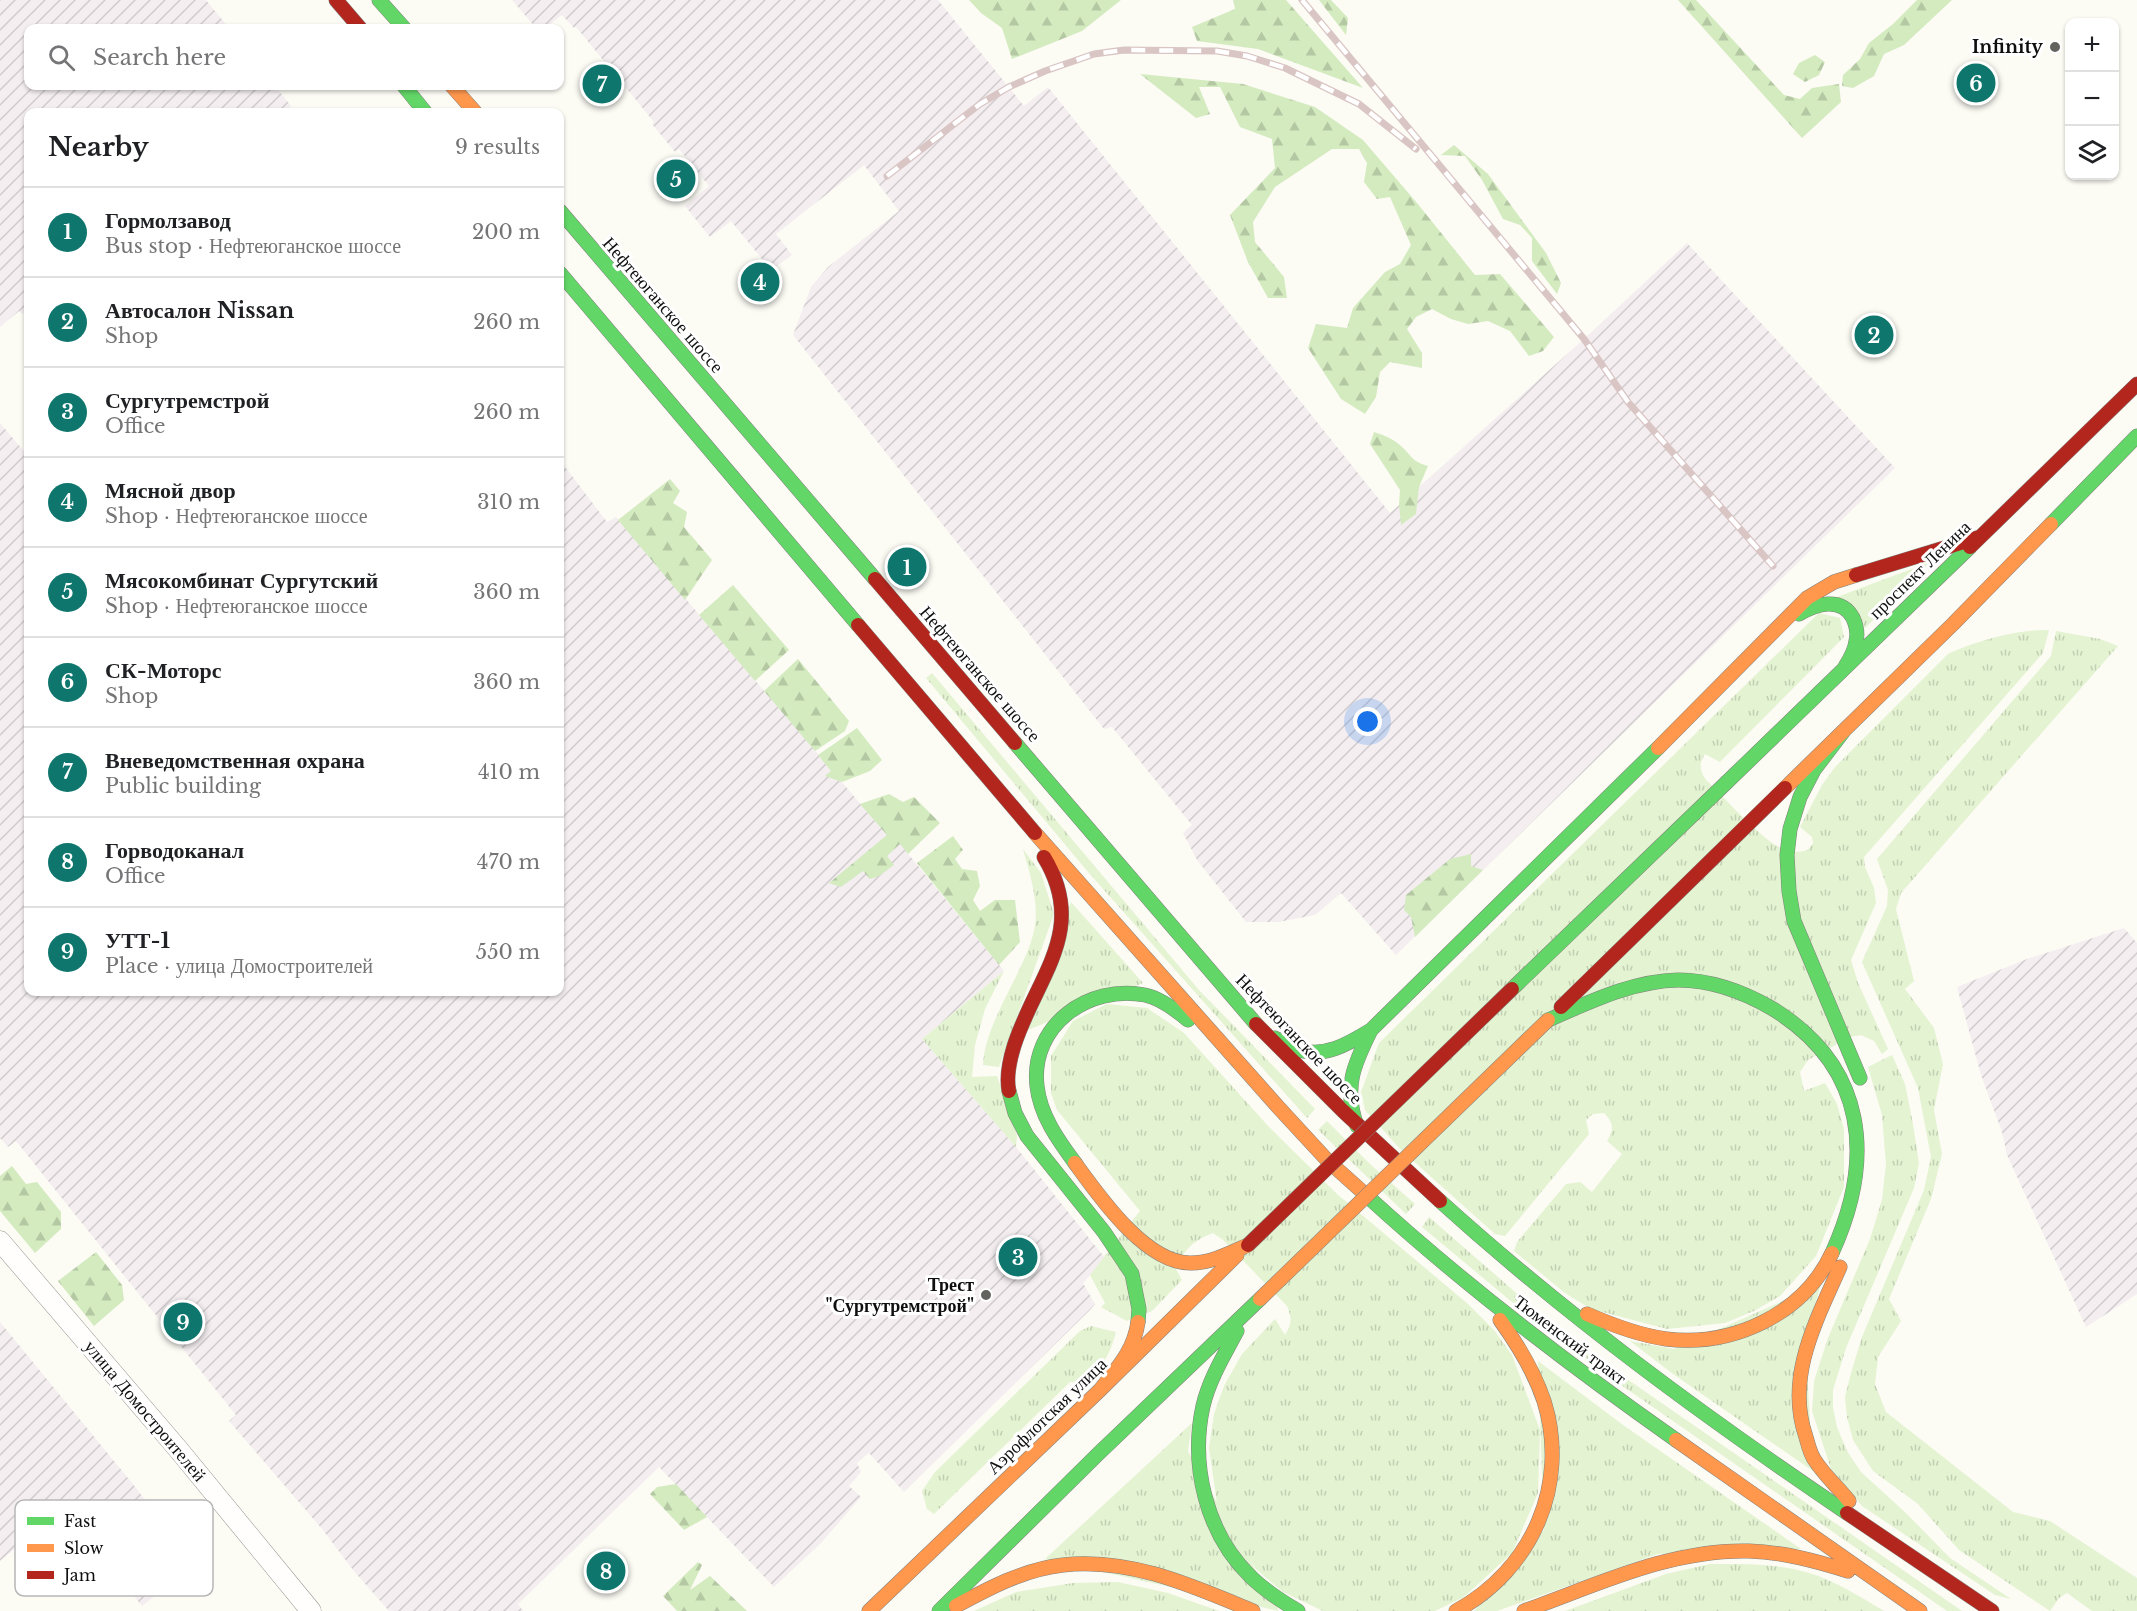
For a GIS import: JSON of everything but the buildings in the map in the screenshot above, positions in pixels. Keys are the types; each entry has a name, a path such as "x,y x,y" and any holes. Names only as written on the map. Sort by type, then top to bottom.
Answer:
{"main road":[{"path":"336,0 357,24"},
{"path":"379,0 400,24"},
{"path":"407,90 422,108"},
{"path":"456,90 471,108"},
{"name":"Нефтеюганское шоссе","path":"564,216 1260,1029 1357,1126"},
{"path":"564,278 1017,813 1233,1056"},
{"name":"проспект Ленина","path":"1248,1245 2137,384"},
{"path":"939,1611 1097,1455 1844,732 2137,436"},
{"path":"1260,1029 1298,1050 1324,1053 1344,1046 1371,1030 1807,598 1834,582 1980,537"},
{"path":"1777,630 1810,606 1828,602 1843,608 1854,620 1857,637 1854,650 1845,668"},
{"path":"1844,732 1814,770 1800,797 1790,829 1787,855 1788,873 1794,921 1865,1090"},
{"path":"1017,813 1055,875 1063,906 1060,937 1020,1027 1011,1055 1008,1084 1015,1113 1027,1136 1104,1232 1132,1274 1139,1310 1136,1336 1132,1346 1100,1390"},
{"path":"1518,1270 1580,1311 1611,1325 1658,1338 1698,1340 1738,1333 1768,1319 1795,1302 1818,1278 1849,1210 1856,1174 1858,1139 1854,1109 1827,1054 1809,1034 1776,1011 1732,988 1695,981 1662,981 1618,991 1548,1020"},
{"path":"1223,1262 1185,1264 1168,1260 1147,1245 1122,1222 1067,1152 1046,1118 1040,1104 1036,1079 1038,1061 1046,1038 1066,1012 1097,996 1117,992 1149,996 1182,1015 1233,1056"},
{"path":"1357,1126 1350,1103 1352,1078 1358,1056 1371,1030"},
{"name":"Тюменский тракт","path":"1233,1056 1278,1108 1342,1174 1418,1243 1480,1294 1624,1403 1920,1611"},
{"name":"Тюменский тракт","path":"1357,1126 1440,1203 1605,1341 1731,1435 1992,1611"},
{"path":"1854,1235 1821,1310 1798,1376 1798,1404 1813,1458 1877,1533"},
{"name":"Аэрофлотская улица","path":"869,1611 1100,1390 1223,1262 1248,1245"},
{"path":"1456,1611 1490,1590 1519,1559 1539,1525 1553,1478 1552,1439 1541,1390 1533,1370 1513,1336 1480,1294"},
{"path":"1260,1299 1225,1352 1203,1405 1197,1455 1199,1472 1206,1505 1230,1553 1256,1584 1298,1611"},
{"path":"1524,1611 1668,1561 1706,1553 1738,1551 1804,1557 1854,1574 1897,1595"},
{"path":"948,1611 981,1592 1025,1575 1074,1564 1107,1564 1164,1577 1253,1611"}],"street":[{"name":"улица Домостроителей","path":"0,1241 178,1449 311,1611"}],"shaded area":[{"path":"0,0 206,0 226,24 24,24 24,90 278,90 291,106 289,108 24,108 24,313 19,311 0,327"},
{"path":"512,0 938,0 1024,106 1048,87 1390,513 1687,243 1895,468 1396,955 1341,893 1315,915 1278,922 1246,922 1197,860 1183,833 1192,825 1112,727 1104,729 793,335 811,287 828,267 899,211 864,165 776,234 792,255 771,270 731,221 710,237 697,221 685,206 709,186 679,149 675,152 652,124 654,122 576,27 574,28 562,15 550,24 533,24"},
{"path":"0,423 24,451 24,996 564,996 564,465 607,522 616,517 887,835 892,834 1004,971 922,1039 1016,1147 1105,1258 1083,1283 1095,1304 1090,1310 904,1492 869,1453 857,1463 861,1472 849,1486 861,1497 821,1543 774,1587 659,1467 518,1604 523,1611 389,1611 229,1421 236,1415 16,1141 8,1147 0,1138"},
{"path":"2124,928 2137,943 2137,1294 2086,1327 2007,1155 2002,1132 1981,1075 1957,987 2027,959"},
{"path":"0,1322 145,1500 15,1500 15,1549 0,1561"},
{"path":"134,1596 155,1596 142,1606"}],"green space":[{"path":"969,0 1121,0 1082,31 1012,59 1002,28 981,13"},
{"path":"1233,0 1286,0 1363,88 1258,49 1197,41 1192,27 1235,9"},
{"path":"1319,0 1331,0 1348,18 1346,35"},
{"path":"1678,0 1696,0 1784,95 1800,99 1812,88 1839,84 1841,102 1802,138"},
{"path":"1917,0 1952,0 1904,45 1884,54 1874,76 1853,88 1842,86 1843,75 1860,59 1869,43 1893,24"},
{"path":"1815,55 1825,62 1819,75 1805,82 1793,74 1799,63"},
{"path":"1140,74 1243,84 1315,107 1363,140 1475,275 1500,274 1554,337 1543,351 1529,356 1510,331 1488,321 1468,324 1451,319 1432,309 1416,317 1407,329 1422,353 1422,368 1390,362 1380,372 1376,397 1365,414 1341,399 1308,348 1316,324 1347,328 1353,308 1385,272 1400,264 1411,245 1390,197 1377,199 1364,182 1367,163 1359,149 1332,149 1275,187 1253,222 1255,242 1284,277 1287,298 1268,298 1248,262 1230,215 1275,168 1272,139 1240,127 1220,87 1199,87 1210,114 1196,118"},
{"path":"1454,145 1488,174 1546,253 1561,283 1557,294 1532,261 1532,238 1520,225 1503,219 1482,180 1465,156 1441,155"},
{"path":"1374,432 1395,441 1415,460 1428,466 1419,487 1416,514 1401,525 1400,490 1370,444"},
{"path":"670,479 680,491 673,503 687,512 684,527 712,560 685,600 618,520"},
{"path":"1933,561 1865,628 1837,597"},
{"path":"733,585 789,650 755,681 699,615"},
{"path":"1819,613 1840,618 1844,637 1720,762 1705,754 1701,764 1706,780 1754,827 1773,844 1794,852 1808,850 1813,843 1812,837 1800,827 1822,785 1835,767 1948,654 1997,637 2049,630 2043,653 1864,857 1865,867 1874,888 1876,903 1851,960 1858,983 1888,1049 1882,1054 1874,1041 1861,1035 1850,1037 1808,1060 1800,1072 1804,1091 1825,1083 1837,1104 1844,1129 1844,1187 1816,1256 1780,1296 1754,1311 1725,1323 1667,1329 1591,1309 1565,1293 1514,1251 1517,1242 1566,1184 1580,1182 1592,1192 1622,1154 1607,1141 1612,1126 1604,1113 1593,1114 1586,1120 1589,1134 1505,1236 1495,1234 1400,1149 1365,1110 1361,1092 1379,1043"},
{"path":"2056,631 2100,639 2118,646 1901,893 1896,909 1914,981 1905,989 1934,1028 1943,1064 1934,1110 1942,1154 1931,1199 1889,1299 1901,1321 1878,1357 1875,1384 1886,1412 2013,1512 2050,1521 2137,1578 2137,1611 2092,1611 2067,1593 2059,1598 2050,1611 1959,1550 1918,1504 1873,1471 1853,1440 1845,1397 1862,1337 1924,1190 1931,1157 1918,1088 1862,962 1887,906 1888,890 1877,859 2051,656"},
{"path":"798,659 849,721 845,731 815,751 764,691"},
{"path":"932,673 1199,990 1315,1109 1307,1118 1088,872 926,678"},
{"path":"857,728 882,760 870,771 842,782 825,776 831,771 818,755"},
{"path":"889,794 903,802 914,797 940,823 908,854 900,844 887,856 894,865 879,876 870,879 863,871 841,887 829,883 887,835 860,804"},
{"path":"953,836 963,850 955,859 962,869 977,871 980,886 973,900 980,911 995,900 1015,900 1020,942 999,965 917,863"},
{"path":"1023,849 1041,873 1054,914 999,1067 983,1065 990,1032 1022,964 1036,921 1035,900"},
{"path":"1471,854 1471,866 1483,870 1415,937 1411,917 1404,910 1406,895 1450,859"},
{"path":"1071,902 1143,983 1028,1030"},
{"path":"1004,971 985,1009 975,1045 972,1077 997,1076 1017,1135 1016,1147 922,1039"},
{"path":"1107,1004 1147,1008 1184,1033 1269,1127 1337,1194 1468,1304 1494,1330 1512,1355 1540,1430 1538,1493 1512,1553 1464,1597 1435,1611 1323,1611 1283,1592 1256,1569 1218,1510 1209,1448 1214,1414 1224,1386 1242,1354 1275,1319 1285,1335 1290,1324 1290,1314 1287,1306 1223,1240 1213,1233 1200,1239 1182,1256 1176,1269 1182,1280 1152,1311 1127,1321 1101,1307 1105,1303 1090,1275 1140,1211 1057,1110 1051,1093 1051,1056 1073,1021"},
{"path":"1892,1055 1905,1084 1919,1163 1914,1188 1846,1348 1833,1390 1833,1408 1837,1427 1847,1451 1861,1472 1950,1558 2011,1599 1995,1595 1862,1506 1831,1469 1812,1411 1814,1381 1828,1338 1870,1239 1882,1200 1886,1164 1882,1115 1868,1067"},
{"path":"1327,1121 1415,1204 1406,1214 1318,1130"},
{"path":"12,1166 26,1184 37,1182 61,1212 61,1229 35,1253 0,1211 0,1176"},
{"path":"1429,1217 1538,1312 1627,1379 1962,1611 1947,1611 1624,1387 1536,1322 1422,1227"},
{"path":"96,1252 122,1285 124,1300 94,1326 58,1281"},
{"path":"1821,1284 1805,1339 1813,1471 1673,1374 1630,1341 1674,1349"},
{"path":"1091,1326 1116,1332 1108,1355 1095,1372 1082,1383 1070,1382 934,1514 927,1509 922,1491 935,1472 1080,1331"},
{"path":"1538,1361 1623,1425 1801,1549 1658,1554 1497,1611 1474,1611 1544,1530"},
{"path":"1192,1423 1188,1451 1279,1611 1045,1559"},
{"path":"676,1484 707,1517 684,1530 650,1494 657,1487"},
{"path":"698,1562 702,1565 690,1590 710,1576 747,1611 677,1611 663,1596"},
{"path":"1710,1564 1772,1566 1809,1573 1838,1585 1884,1611 1565,1611 1666,1574"},
{"path":"1118,1582 1168,1593 1219,1611 974,1611 1016,1592 1073,1583"}],"railway":[{"path":"1302,0 1584,339 1628,402 1773,566"},
{"path":"887,176 980,104 1009,87 1045,71 1094,54 1124,50 1217,51 1247,56 1285,68 1359,104 1416,149"}],"traffic: fast":[{"path":"379,0 400,24"},
{"path":"407,90 422,108"},
{"path":"564,216 875,579"},
{"path":"564,278 858,625"},
{"path":"2051,524 2137,436"},
{"path":"1727,782 1970,547"},
{"path":"1799,614 1813,607 1828,604 1835,604 1848,611 1853,618 1857,635 1853,651 1845,667"},
{"path":"1843,732 1814,770 1800,797 1790,829 1787,855 1789,891 1794,921 1860,1078"},
{"path":"1015,743 1256,1024"},
{"path":"1275,1038 1296,1049 1316,1052 1335,1049 1371,1030 1658,748"},
{"path":"1512,989 1727,782"},
{"path":"1548,1020 1628,988 1678,980 1704,982 1751,997 1773,1009 1804,1032 1828,1058 1844,1087 1854,1117 1857,1150 1854,1183 1846,1218 1832,1253"},
{"path":"1075,1163 1046,1117 1037,1086 1037,1064 1043,1045 1053,1028 1067,1014 1084,1003 1103,996 1124,993 1145,995 1156,999 1173,1008 1188,1020"},
{"path":"1357,1126 1351,1100 1352,1076 1371,1030"},
{"path":"1009,1091 1015,1113 1027,1136 1104,1232 1132,1274 1139,1309 1138,1322"},
{"path":"1366,1195 1440,1260 1517,1322 1676,1440"},
{"path":"1440,1201 1587,1325 1741,1440 1847,1513"},
{"path":"939,1611 1260,1299"},
{"path":"1237,1331 1213,1377 1203,1406 1199,1428 1199,1451 1205,1497 1222,1540 1235,1559 1261,1586 1298,1611"}],"traffic: slow":[{"path":"456,90 471,108"},
{"path":"1785,788 1953,624 2051,524"},
{"path":"1658,748 1807,598 1834,582 1856,575"},
{"path":"1035,833 1279,1108 1327,1160 1366,1195"},
{"path":"1260,1299 1548,1020"},
{"path":"1075,1163 1125,1226 1157,1252 1174,1260 1198,1263 1220,1257 1248,1245"},
{"path":"1587,1314 1625,1329 1666,1339 1716,1338 1740,1332 1784,1310 1803,1294 1819,1275 1832,1253"},
{"path":"869,1611 1237,1255"},
{"path":"1840,1267 1806,1350 1799,1393 1800,1415 1811,1454 1849,1501"},
{"path":"1456,1611 1483,1594 1505,1573 1524,1548 1538,1522 1548,1493 1552,1463 1551,1432 1544,1401 1525,1359 1500,1320"},
{"path":"1100,1390 1129,1350 1138,1322"},
{"path":"1676,1440 1920,1611"},
{"path":"1524,1611 1634,1570 1662,1562 1720,1552 1774,1553 1848,1571"},
{"path":"956,1606 1021,1575 1049,1567 1088,1564 1136,1569 1184,1583 1253,1611"}],"traffic: jam":[{"path":"336,0 357,24"},
{"path":"1970,547 2137,384"},
{"path":"1856,575 1980,537"},
{"path":"875,579 1015,743"},
{"path":"858,625 1035,833"},
{"path":"1561,1007 1785,788"},
{"path":"1009,1091 1008,1074 1014,1046 1054,953 1060,931 1061,908 1057,884 1044,857"},
{"path":"1248,1245 1512,989"},
{"path":"1256,1024 1343,1111 1440,1201"},
{"path":"1847,1513 1992,1611"}],"place":[{"name":"Infinity","path":"2055,47"},
{"name":"СК-Моторс","path":"1976,83"},
{"name":"Вневедомственная охрана","path":"602,84"},
{"name":"Мясокомбинат Сургутский","path":"676,179"},
{"name":"Мясной двор","path":"760,282"},
{"name":"Автосалон Nissan","path":"1874,335"},
{"name":"Гормолзавод","path":"907,567"},
{"name":"Сургутремстрой","path":"1018,1257"},
{"name":"Трест \"Сургутремстрой\"","path":"986,1295"},
{"name":"УТТ-1","path":"183,1322"},
{"name":"Горводоканал","path":"606,1571"}]}
